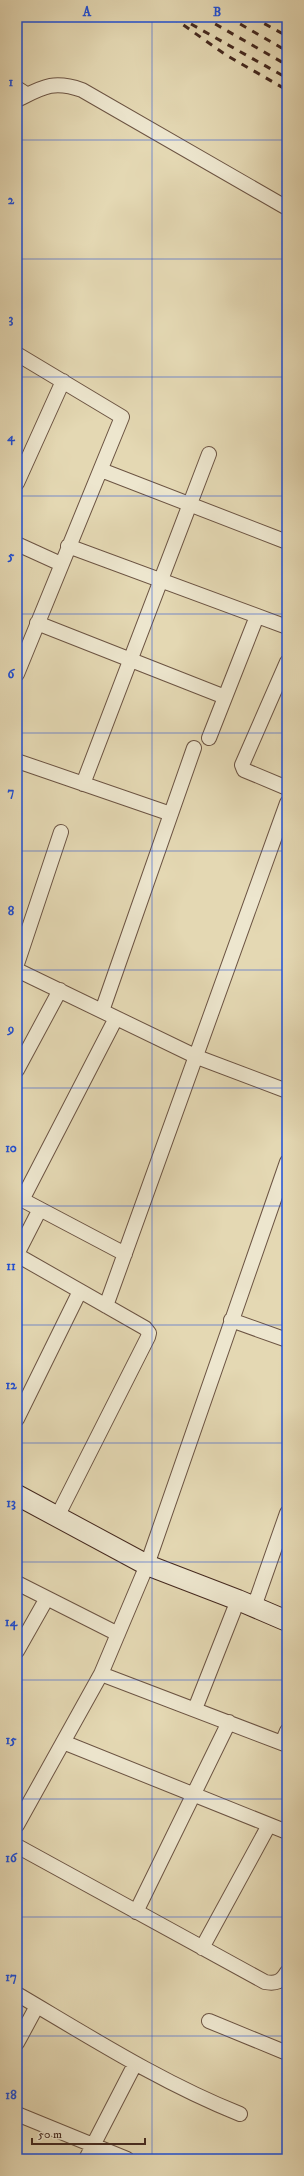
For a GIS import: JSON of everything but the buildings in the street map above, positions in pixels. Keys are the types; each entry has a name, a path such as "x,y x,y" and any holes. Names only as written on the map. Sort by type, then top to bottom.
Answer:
{"street":[{"path":"17,100 43,86 55,84 82,90 287,208"},
{"path":"17,354 63,380 122,417 17,674"},
{"path":"17,483 63,380"},
{"path":"83,784 209,454"},
{"path":"100,470 287,542"},
{"path":"17,544 61,564"},
{"path":"68,546 287,627"},
{"path":"209,738 257,616"},
{"path":"37,623 225,697"},
{"path":"287,662 242,765 244,770 287,788"},
{"path":"102,1011 194,748"},
{"path":"17,762 171,814"},
{"path":"106,1306 197,1057 287,803"},
{"path":"17,964 61,832"},
{"path":"17,970 197,1057 287,1091"},
{"path":"17,1070 60,990"},
{"path":"116,1018 20,1199 125,1254"},
{"path":"17,1825 101,1674 147,1565 287,1162"},
{"path":"40,1209 17,1255 145,1328 149,1333 58,1515"},
{"path":"17,1418 80,1291"},
{"path":"231,1320 287,1340"},
{"path":"17,1495 58,1515 147,1565 246,1603 287,1621"},
{"path":"195,1709 287,1513"},
{"path":"17,1583 118,1634"},
{"path":"17,1651 47,1598"},
{"path":"101,1674 228,1722 285,1739"},
{"path":"136,1912 228,1722"},
{"path":"63,1742 287,1832"},
{"path":"202,1948 269,1825"},
{"path":"17,1846 265,1982 274,1984 282,1980 287,1972"},
{"path":"17,1994 135,2064 213,2103 240,2114"},
{"path":"17,2043 37,2006"},
{"path":"209,2021 287,2053"},
{"path":"86,2159 135,2064"},
{"path":"17,2114 127,2159"}],"lane":[{"path":"17,84 32,93"}],"railway":[{"path":"172,17 226,55 287,90"},
{"path":"203,17 287,65"},
{"path":"228,17 287,51"},
{"path":"252,17 287,36"},
{"path":"191,24 287,78"}]}
